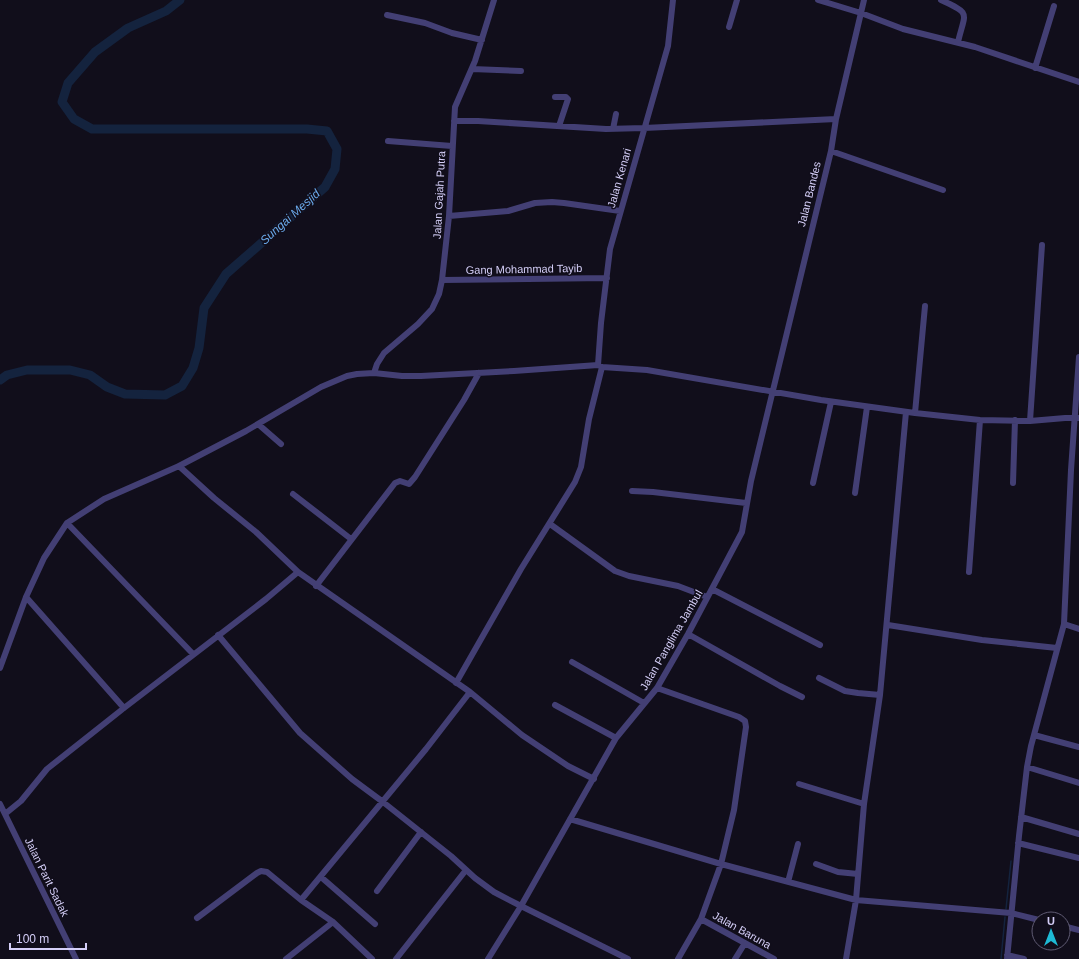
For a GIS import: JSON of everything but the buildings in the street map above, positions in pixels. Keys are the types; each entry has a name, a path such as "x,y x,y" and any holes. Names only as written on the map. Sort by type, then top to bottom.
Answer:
{"street":[{"name":"Jalan Gajah Putra","path":"374,373 377,364 384,353 418,324 432,309 439,294 450,216 452,146 455,107 472,69 494,0"},
{"name":"Jalan Kenari","path":"456,683 521,569 572,488 581,467 600,366 601,323 610,249 668,46 673,0"},
{"path":"729,27 737,0"},
{"path":"818,0 861,13 903,29 958,42 1079,82"},
{"name":"Jalan Bandes","path":"772,392 830,151 864,0"},
{"path":"941,0 960,9 963,14 964,23 958,42"},
{"path":"1035,68 1054,6"},
{"path":"387,15 425,23 452,33 482,40"},
{"path":"472,69 521,70"},
{"path":"555,97 566,97 568,100 559,126"},
{"path":"613,129 616,114"},
{"path":"454,121 613,129 836,119"},
{"path":"388,141 452,146"},
{"path":"830,151 944,190"},
{"path":"450,216 508,211 535,203 552,202 620,211"},
{"path":"1030,421 1042,245"},
{"name":"Gang Mohammad Tayib","path":"442,280 607,278"},
{"path":"915,413 925,306"},
{"path":"1024,959 1007,957 1011,913 1027,767 1034,735 1064,624 1073,418 1079,357"},
{"path":"0,668 26,597 44,558 67,523 104,499 180,466 258,424 321,387 347,376 374,373 402,376 478,373 600,366 647,370 831,402 915,413 980,420 1030,421 1073,418"},
{"path":"316,586 395,483 398,481 408,484 413,480 464,400 478,373"},
{"name":"Jalan Panglima Jambul","path":"488,959 521,906 616,738 657,688 688,634 742,532 746,503 772,392"},
{"path":"813,483 831,402"},
{"path":"855,493 867,407"},
{"path":"846,959 856,900 864,804 880,695 888,625 906,412"},
{"path":"969,572 980,420"},
{"path":"1013,483 1016,420"},
{"path":"258,424 281,444"},
{"path":"180,466 214,498 256,532 298,572 316,586 470,692 522,735 568,766 594,779"},
{"path":"632,491 653,492 746,503"},
{"path":"293,494 351,539"},
{"path":"67,523 194,654"},
{"path":"550,524 615,571 629,576 678,586 707,597"},
{"path":"5,814 21,801 47,769 266,599 298,572"},
{"path":"712,589 820,645"},
{"path":"26,597 124,708"},
{"path":"1064,624 1079,629"},
{"path":"888,625 982,640 1057,648"},
{"path":"688,634 802,697"},
{"path":"218,635 300,733 352,779 384,802 451,856 466,870 494,892 628,959"},
{"path":"572,662 644,703"},
{"path":"819,678 844,691 880,695"},
{"path":"657,688 739,717 745,721 746,727 734,810 721,864 702,919 678,959"},
{"path":"301,900 384,802 470,692"},
{"path":"555,705 616,738"},
{"path":"1034,735 1079,747"},
{"path":"1027,767 1079,783"},
{"path":"799,784 864,804"},
{"name":"Jalan Parit Sadak","path":"0,804 76,959"},
{"path":"1021,817 1079,834"},
{"path":"570,819 721,864 856,900 1011,913 1031,918"},
{"path":"376,891 421,832"},
{"path":"1018,843 1079,858"},
{"path":"788,882 798,844"},
{"path":"816,864 838,872 858,874"},
{"path":"396,959 466,870"},
{"path":"196,918 257,873 262,871 267,872 301,900 333,922 372,959"},
{"path":"321,877 375,924"},
{"name":"Jalan Baruna","path":"702,919 774,959"},
{"path":"286,959 333,922"},
{"path":"735,959 744,943"}],"waterway":[{"name":"Sungai Mesjid","path":"0,380 7,375 27,370 70,370 90,375 107,387 125,394 165,395 182,386 193,368 199,348 204,308 226,274 325,187 335,169 337,149 327,131 307,129 92,129 74,119 62,102 68,83 95,52 128,28 166,11 180,0"},
{"path":"1006,909 1011,861"},
{"path":"1001,959 1005,917"}]}
